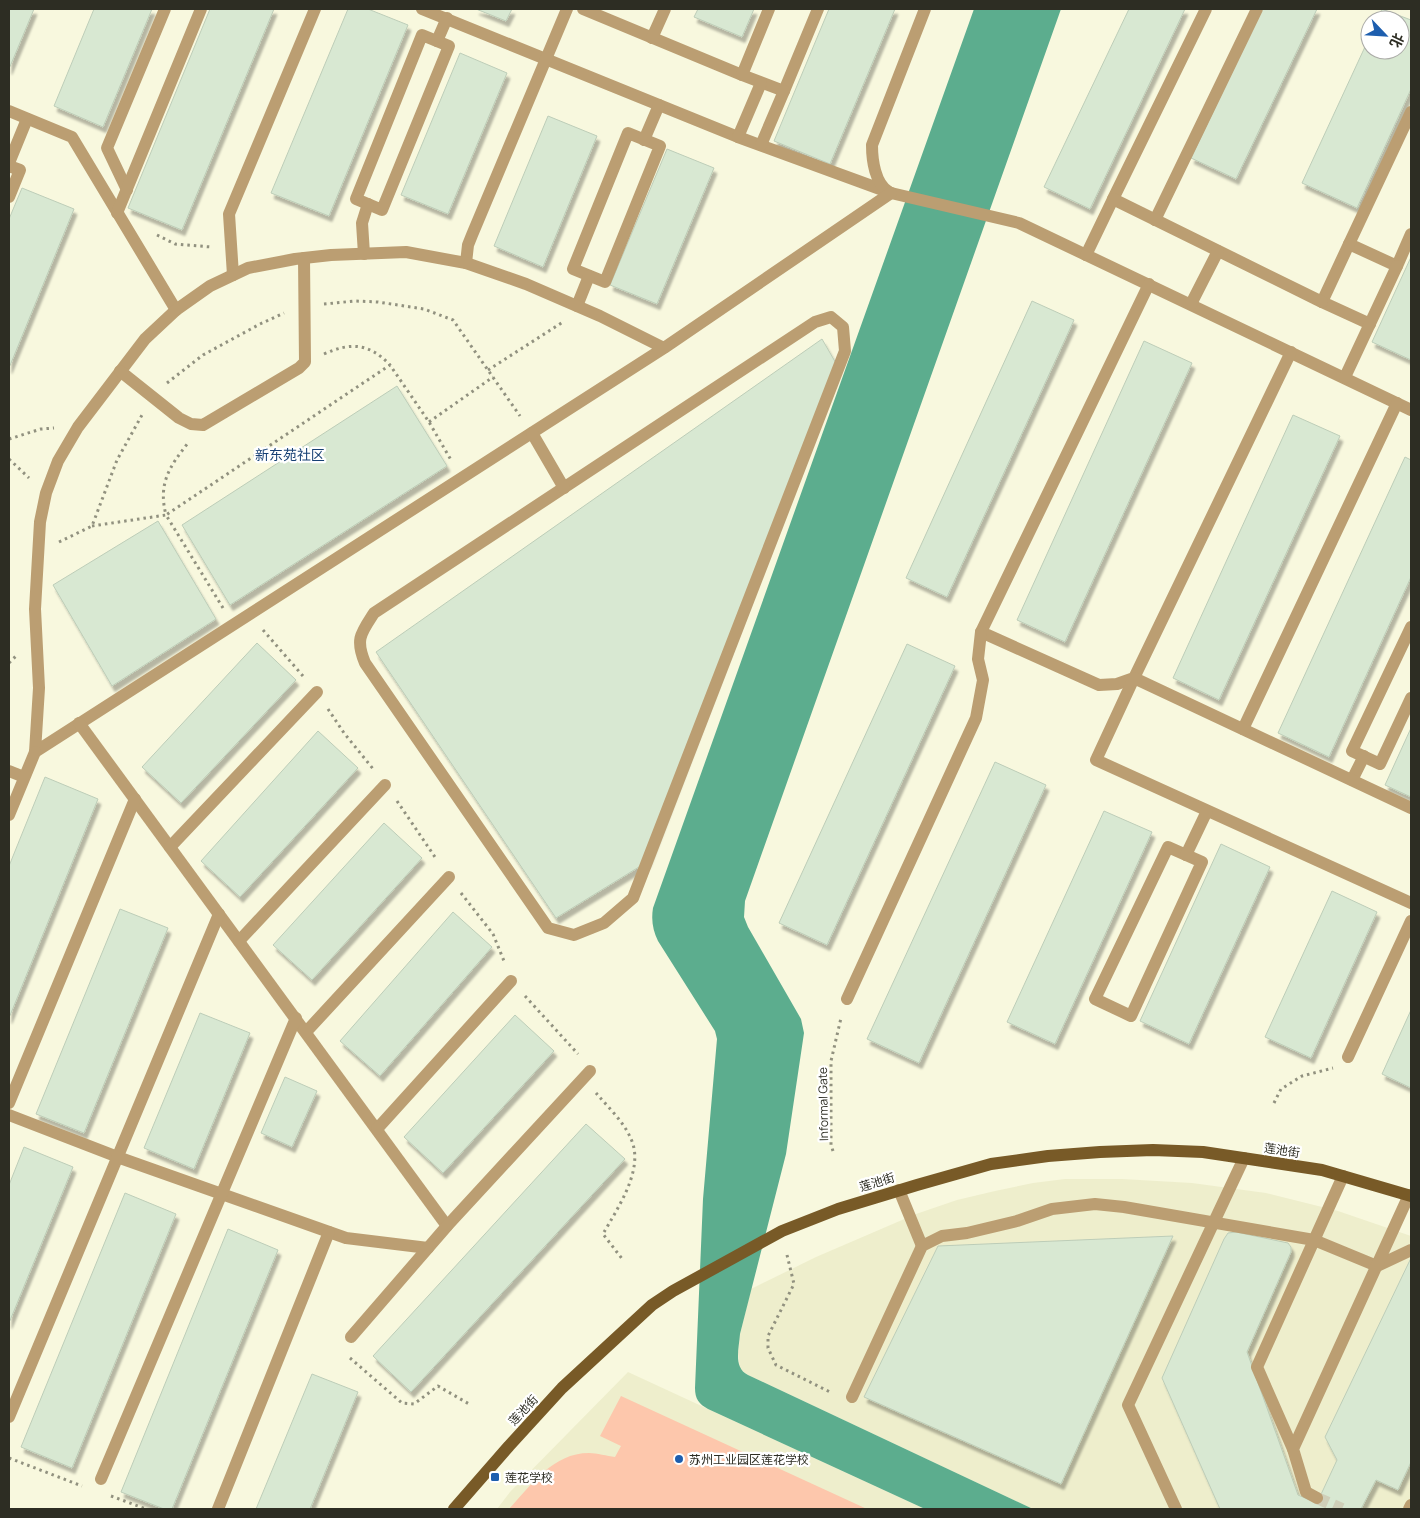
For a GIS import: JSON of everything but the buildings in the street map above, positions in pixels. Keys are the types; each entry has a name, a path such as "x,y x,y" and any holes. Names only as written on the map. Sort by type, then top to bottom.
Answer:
{"main road":[{"name":"莲池街","path":"454,1509 562,1388 652,1305 673,1291 782,1232 838,1209 991,1164 1048,1156 1153,1150 1203,1152 1322,1170 1410,1196"}],"street":[{"path":"127,190 107,148 165,9"},
{"path":"117,213 202,9"},
{"path":"233,275 230,214 315,9"},
{"path":"422,9 738,137 891,193 1019,222 1411,410"},
{"path":"466,263 468,245 472,234 567,9"},
{"path":"583,9 784,91"},
{"path":"652,38 665,9"},
{"path":"742,75 770,9"},
{"path":"762,146 818,9"},
{"path":"891,193 883,189 877,175 872,159 872,145 925,9"},
{"path":"1086,255 1206,9"},
{"path":"1155,220 1257,9"},
{"path":"437,41 446,18"},
{"path":"422,35 437,41 450,46 382,210 356,199 422,35"},
{"path":"738,137 762,83"},
{"path":"644,140 659,105"},
{"path":"9,111 72,137 176,310"},
{"path":"1322,302 1411,112"},
{"path":"9,197 20,170 9,165 27,119"},
{"path":"628,134 644,140 660,146 605,282 573,269 628,134"},
{"path":"35,752 664,348 891,193"},
{"path":"1113,200 1370,324"},
{"path":"364,254 362,223 368,204"},
{"path":"1345,378 1411,234"},
{"path":"1349,244 1397,266"},
{"path":"1191,304 1218,251"},
{"path":"9,815 35,752 39,688 36,608 40,522 46,493 58,462 78,427 145,339 176,310 210,286 248,268 331,255 406,252 466,263 526,284 581,307 664,348"},
{"path":"120,371 179,418 191,424 203,425 299,368 305,362 304,258"},
{"path":"581,307 589,276"},
{"path":"847,999 976,718 983,680 978,659 981,632 1149,284"},
{"path":"831,317 843,328 845,350 633,898 604,923 574,936 548,928 365,663 360,651 360,633 374,613 564,488 815,322 831,317"},
{"path":"1291,352 1096,760 1411,903"},
{"path":"1243,729 1397,403"},
{"path":"532,433 564,488"},
{"path":"1411,628 1352,751 1380,764 1411,698"},
{"path":"981,632 1099,685 1117,684 1134,678 1411,808"},
{"path":"170,846 317,692"},
{"path":"79,723 447,1226"},
{"path":"1352,780 1364,756"},
{"path":"9,771 24,777"},
{"path":"239,941 385,784"},
{"path":"9,1103 135,800"},
{"path":"1186,855 1207,811"},
{"path":"1168,847 1186,855 1202,862 1131,1016 1095,999 1168,847"},
{"path":"306,1032 449,877"},
{"path":"9,1417 219,914"},
{"path":"1348,1057 1411,921"},
{"path":"377,1129 511,981"},
{"path":"101,1479 296,1018"},
{"path":"351,1337 447,1226 590,1071"},
{"path":"9,1115 116,1157 346,1238 428,1248"},
{"path":"1176,1509 1128,1405 1244,1158"},
{"path":"1317,1498 1306,1492 1293,1449 1257,1367 1343,1176"},
{"path":"899,1190 922,1246"},
{"path":"1293,1449 1410,1196"},
{"path":"852,1397 922,1246 942,1236 967,1233 1017,1221 1052,1209 1095,1204 1124,1207 1314,1240 1377,1266 1411,1250"},
{"path":"218,1509 329,1232"},
{"path":"1409,1509 1411,1505"}],"path":[{"path":"150,231 175,244 232,247"},
{"path":"488,370 581,307"},
{"path":"305,362 346,346 354,346 375,353 390,365 429,422 462,478"},
{"path":"92,526 166,515 390,365"},
{"path":"429,422 493,377"},
{"path":"203,425 181,452 164,482 162,500 166,515 233,625"},
{"path":"9,439 41,429 78,427"},
{"path":"249,615 317,692 344,733 385,784 449,877 494,934 511,981 586,1062 594,1090 625,1127 632,1141 635,1162 630,1184 603,1234 623,1260"},
{"name":"Informal Gate","path":"833,1151 831,1145 831,1061 847,999"},
{"path":"1274,1103 1281,1089 1302,1076 1343,1066 1348,1057"},
{"path":"787,1255 794,1284 768,1336 768,1348 776,1365 838,1396 852,1397"},
{"path":"351,1337 344,1351 352,1361 402,1403 414,1404 438,1386 469,1404"},
{"path":"9,1458 87,1488"},
{"path":"104,1494 146,1509"}],"shaded area":[{"path":"974,9 1061,9 745,901 744,917 748,927 801,1019 804,1033 786,1154 740,1334 738,1357 740,1367 748,1375 1033,1509 925,1509 708,1409 698,1401 695,1388 703,1199 717,1039 715,1031 658,941 652,921 653,908"},
{"path":"1065,1179 1122,1179 1192,1183 1266,1193 1338,1211 1411,1236 1411,1509 1033,1509 748,1375 740,1369 738,1354 740,1334 751,1289 816,1257 916,1214 957,1200 995,1191"},
{"name":"苏州工业园区莲花学校","path":"628,1372 925,1509 497,1509 510,1492"},
{"name":"苏州工业园区莲花学校","path":"621,1396 867,1509 509,1509 534,1481 564,1458 576,1454 589,1453 615,1457 621,1446 600,1436"}],"tunnel":[{"path":"1317,1498 1342,1509"}],"place":[{"name":"苏州工业园区莲花学校","path":"679,1459"},
{"name":"莲花学校","path":"495,1477"}],"district":[{"name":"新东苑社区","path":"290,454"}]}
